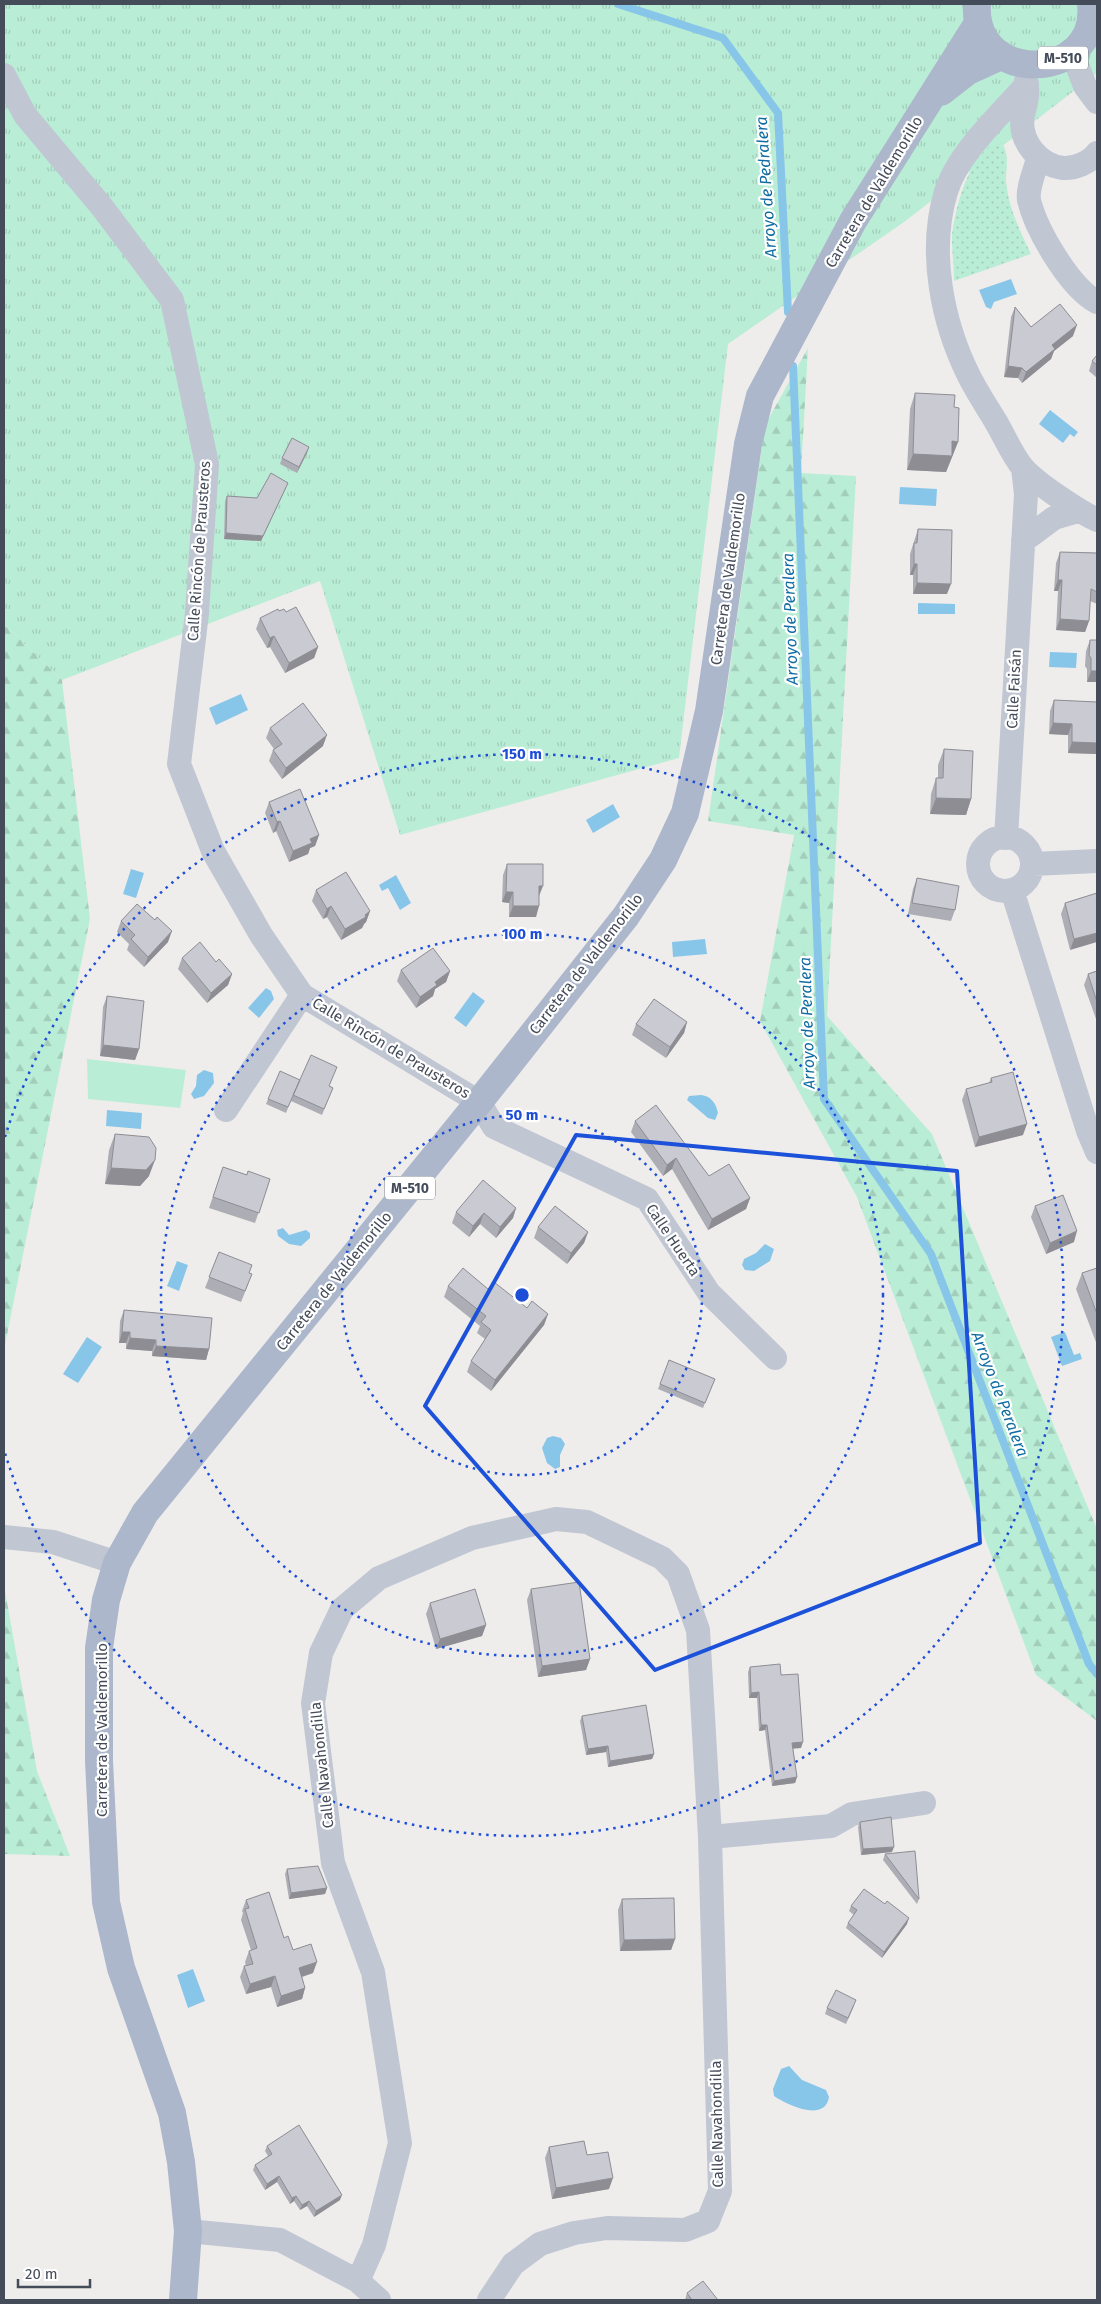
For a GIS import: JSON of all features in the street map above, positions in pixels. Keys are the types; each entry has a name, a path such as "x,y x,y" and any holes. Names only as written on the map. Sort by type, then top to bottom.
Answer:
{"main road":[{"name":"M-510","path":"978,14 988,41 1017,68 1040,66 1058,61 1072,52 1083,39 1090,23 1091,4"},
{"name":"Carretera de Valdemorillo","path":"183,2300 188,2231 181,2162 172,2113 122,1968 106,1902 100,1761 99,1648 106,1600 118,1563 145,1513 479,1102 626,916 663,860 685,813 709,712 748,444 760,396 853,221 927,104 978,14"},
{"name":"Carretera de Valdemorillo","path":"927,104 968,71 1017,68"}],"street":[{"path":"1072,52 1085,86 1097,102"},
{"path":"1017,68 984,133 968,149 946,191 939,228 938,261 943,296 951,331 969,376 1023,468 1088,515"},
{"path":"1017,68 1028,92 1023,117 1025,139"},
{"name":"Calle Rincón de Prausteros","path":"4,74 25,115 102,206 172,300 207,464 197,613 179,764 213,851 261,935 302,995 479,1102"},
{"path":"984,133 1008,129 1025,139 1038,159 1052,167 1068,168 1096,158"},
{"path":"1038,159 1028,198 1043,237 1065,271 1097,302"},
{"name":"Calle Faisán","path":"1006,838 1026,494 1023,468"},
{"path":"1023,541 1054,518 1088,515"},
{"path":"1006,838 1016,840 1025,845 1030,854 1032,864 1030,876 1023,885 1012,890 1001,891 990,886 982,878 979,868 980,856 985,846 995,840 1006,838"},
{"path":"1032,864 1097,861"},
{"path":"1012,890 1088,1131 1097,1152"},
{"name":"Calle Rincón de Prausteros","path":"226,1110 302,995"},
{"name":"Calle Huerta","path":"479,1102 494,1127 647,1199 709,1293 775,1358"},
{"name":"Calle Navahondilla","path":"358,2281 374,2245 400,2142 373,1972 333,1864 313,1703 321,1653 342,1609 379,1578 472,1538 556,1519 587,1522 662,1558 678,1574 698,1630 710,1837 720,2191 708,2221 685,2230 607,2228 574,2232 540,2244 513,2264 489,2300"},
{"path":"4,1537 53,1542 118,1563"},
{"path":"710,1837 831,1826 852,1814 924,1803"},
{"path":"188,2231 280,2240 358,2281 379,2300"}],"highlighted area":[{"path":"576,1135 957,1171 980,1543 655,1670 425,1406"}],"green space":[{"path":"4,4 1097,4 1097,73 904,222 728,344 679,758 400,835 320,581 62,680 4,624"},
{"path":"1001,142 1007,155 1006,180 1009,200 1031,254 954,281 952,238 960,197 972,167 990,146"},
{"path":"808,348 801,473 856,476 827,1016 932,1134 1097,1529 1097,1721 1036,1675 857,1197 760,1021 794,835 708,821 765,425"},
{"path":"4,624 62,680 90,919 4,1350"},
{"path":"87,1059 186,1070 180,1108 88,1099"},
{"path":"4,1585 37,1771 70,1856 4,1854"}],"water":[{"path":"1011,279 1017,294 994,302 991,309 986,307 979,290"},
{"path":"1050,410 1078,432 1074,437 1070,434 1063,443 1039,424"},
{"path":"900,487 937,489 936,506 899,504"},
{"path":"918,603 955,604 955,614 918,614"},
{"path":"1050,652 1077,653 1076,668 1049,667"},
{"path":"241,694 248,710 216,725 209,708"},
{"path":"613,804 620,817 593,833 586,820"},
{"path":"131,869 144,873 136,898 123,894"},
{"path":"396,875 411,903 400,910 388,888 382,891 379,885"},
{"path":"705,939 707,954 673,957 672,942"},
{"path":"266,988 271,991 274,999 259,1018 248,1008"},
{"path":"473,992 485,1001 466,1027 454,1018"},
{"path":"204,1070 213,1073 214,1083 204,1096 194,1099 191,1094 196,1086 197,1075"},
{"path":"701,1095 710,1098 716,1106 718,1113 715,1120 708,1118 687,1100 689,1096"},
{"path":"107,1110 142,1113 141,1129 106,1126"},
{"path":"283,1228 289,1235 306,1230 310,1233 310,1238 301,1246 289,1244 278,1236 277,1230"},
{"path":"765,1244 774,1249 770,1261 754,1271 745,1270 742,1265 744,1259 756,1253"},
{"path":"177,1261 188,1265 179,1291 167,1286"},
{"path":"1065,1332 1074,1355 1080,1353 1082,1359 1062,1366 1051,1337"},
{"path":"87,1337 102,1347 78,1383 63,1374"},
{"path":"553,1436 561,1438 565,1444 560,1455 560,1467 555,1469 547,1463 542,1448 547,1438"},
{"path":"193,1969 205,2001 188,2008 177,1975"},
{"path":"789,2066 802,2080 826,2090 829,2097 826,2105 821,2109 805,2110 788,2104 774,2096 773,2089 781,2069"}],"building":[{"path":"1060,304 1077,325 1052,345 1055,349 1026,372 1022,368 1008,366 1015,307 1031,327"},
{"path":"1097,355 1097,365 1092,361"},
{"path":"915,393 955,395 954,407 959,408 958,442 952,441 952,456 913,454"},
{"path":"292,438 309,447 299,467 282,458"},
{"path":"271,473 288,483 263,536 226,533 227,496 257,498"},
{"path":"918,529 952,530 951,584 917,583 917,564 914,564 914,543 917,543"},
{"path":"1060,552 1097,553 1097,592 1091,589 1089,621 1060,619 1062,580 1058,580"},
{"path":"296,607 318,647 289,663 274,636 270,638 260,618 278,609 279,611 284,609 286,612"},
{"path":"1090,640 1097,640 1097,671 1091,671"},
{"path":"1054,700 1097,702 1097,743 1072,742 1072,724 1053,723"},
{"path":"303,703 327,735 286,768 273,750 282,744 270,728"},
{"path":"944,749 973,751 971,799 936,798 936,778 943,778"},
{"path":"300,789 319,835 310,839 312,843 293,851 280,821 277,822 269,802"},
{"path":"507,864 543,864 543,886 539,886 539,906 513,906 513,892 506,892"},
{"path":"346,872 370,911 365,915 366,917 345,929 331,906 327,909 316,890"},
{"path":"917,878 959,886 955,910 912,903"},
{"path":"1097,893 1097,933 1074,939 1065,903"},
{"path":"137,904 155,920 157,917 172,931 148,957 131,939 135,935 121,921"},
{"path":"200,942 216,962 219,959 232,974 211,993 182,958"},
{"path":"433,948 450,971 435,982 437,985 420,997 401,970"},
{"path":"1097,971 1097,1002 1088,974"},
{"path":"107,996 144,1001 139,1049 103,1045"},
{"path":"654,999 687,1022 670,1047 636,1024"},
{"path":"311,1055 337,1067 329,1086 333,1088 324,1109 293,1095"},
{"path":"280,1071 300,1080 288,1107 268,1099"},
{"path":"1013,1072 1027,1124 979,1137 966,1089 992,1082 991,1078"},
{"path":"656,1105 709,1176 729,1164 750,1198 712,1219 676,1158 667,1165 635,1121"},
{"path":"115,1134 149,1137 156,1148 155,1160 146,1170 111,1168"},
{"path":"223,1167 247,1175 248,1171 270,1179 259,1213 213,1197"},
{"path":"483,1180 516,1208 500,1227 484,1213 473,1226 456,1212"},
{"path":"1063,1195 1077,1231 1050,1243 1035,1206"},
{"path":"555,1206 588,1232 571,1253 538,1227"},
{"path":"219,1252 252,1265 249,1273 252,1274 245,1291 209,1277"},
{"path":"463,1268 488,1289 494,1282 527,1308 532,1301 548,1314 495,1380 471,1361 491,1330 481,1322 486,1316 448,1286"},
{"path":"1097,1268 1097,1314 1082,1273"},
{"path":"124,1310 212,1318 209,1349 156,1346 156,1340 130,1338 130,1332 122,1332"},
{"path":"669,1360 715,1379 705,1403 660,1384"},
{"path":"579,1582 590,1659 542,1666 531,1589"},
{"path":"475,1589 486,1625 440,1639 430,1603"},
{"path":"780,1664 781,1675 798,1674 803,1742 792,1743 797,1777 774,1781 767,1725 761,1725 759,1692 751,1693 750,1667"},
{"path":"646,1705 654,1754 610,1761 608,1746 588,1749 582,1716"},
{"path":"891,1817 894,1847 863,1849 860,1822"},
{"path":"915,1851 916,1862 919,1899 885,1854"},
{"path":"318,1866 327,1888 291,1893 287,1869"},
{"path":"864,1889 885,1904 887,1901 909,1918 884,1952 848,1923 857,1910 851,1906"},
{"path":"269,1892 284,1938 288,1936 293,1950 311,1944 317,1962 299,1968 305,1988 281,1996 275,1976 250,1984 244,1966 253,1964 249,1951 257,1948 245,1909 249,1908 246,1900"},
{"path":"674,1898 675,1939 624,1940 622,1899"},
{"path":"836,1990 856,2000 848,2018 827,2008"},
{"path":"299,2125 342,2195 316,2211 309,2201 302,2205 296,2196 292,2198 279,2176 267,2184 255,2165 272,2154 267,2146"},
{"path":"584,2141 587,2155 608,2152 613,2178 556,2188 549,2147"},
{"path":"703,2281 718,2300 692,2300 687,2293"}],"waterway":[{"name":"Arroyo de Pedralera","path":"618,4 723,38 778,113 788,312"},
{"name":"Arroyo de Peralera","path":"793,366 824,1099 931,1254 1089,1664 1097,1674"}]}
